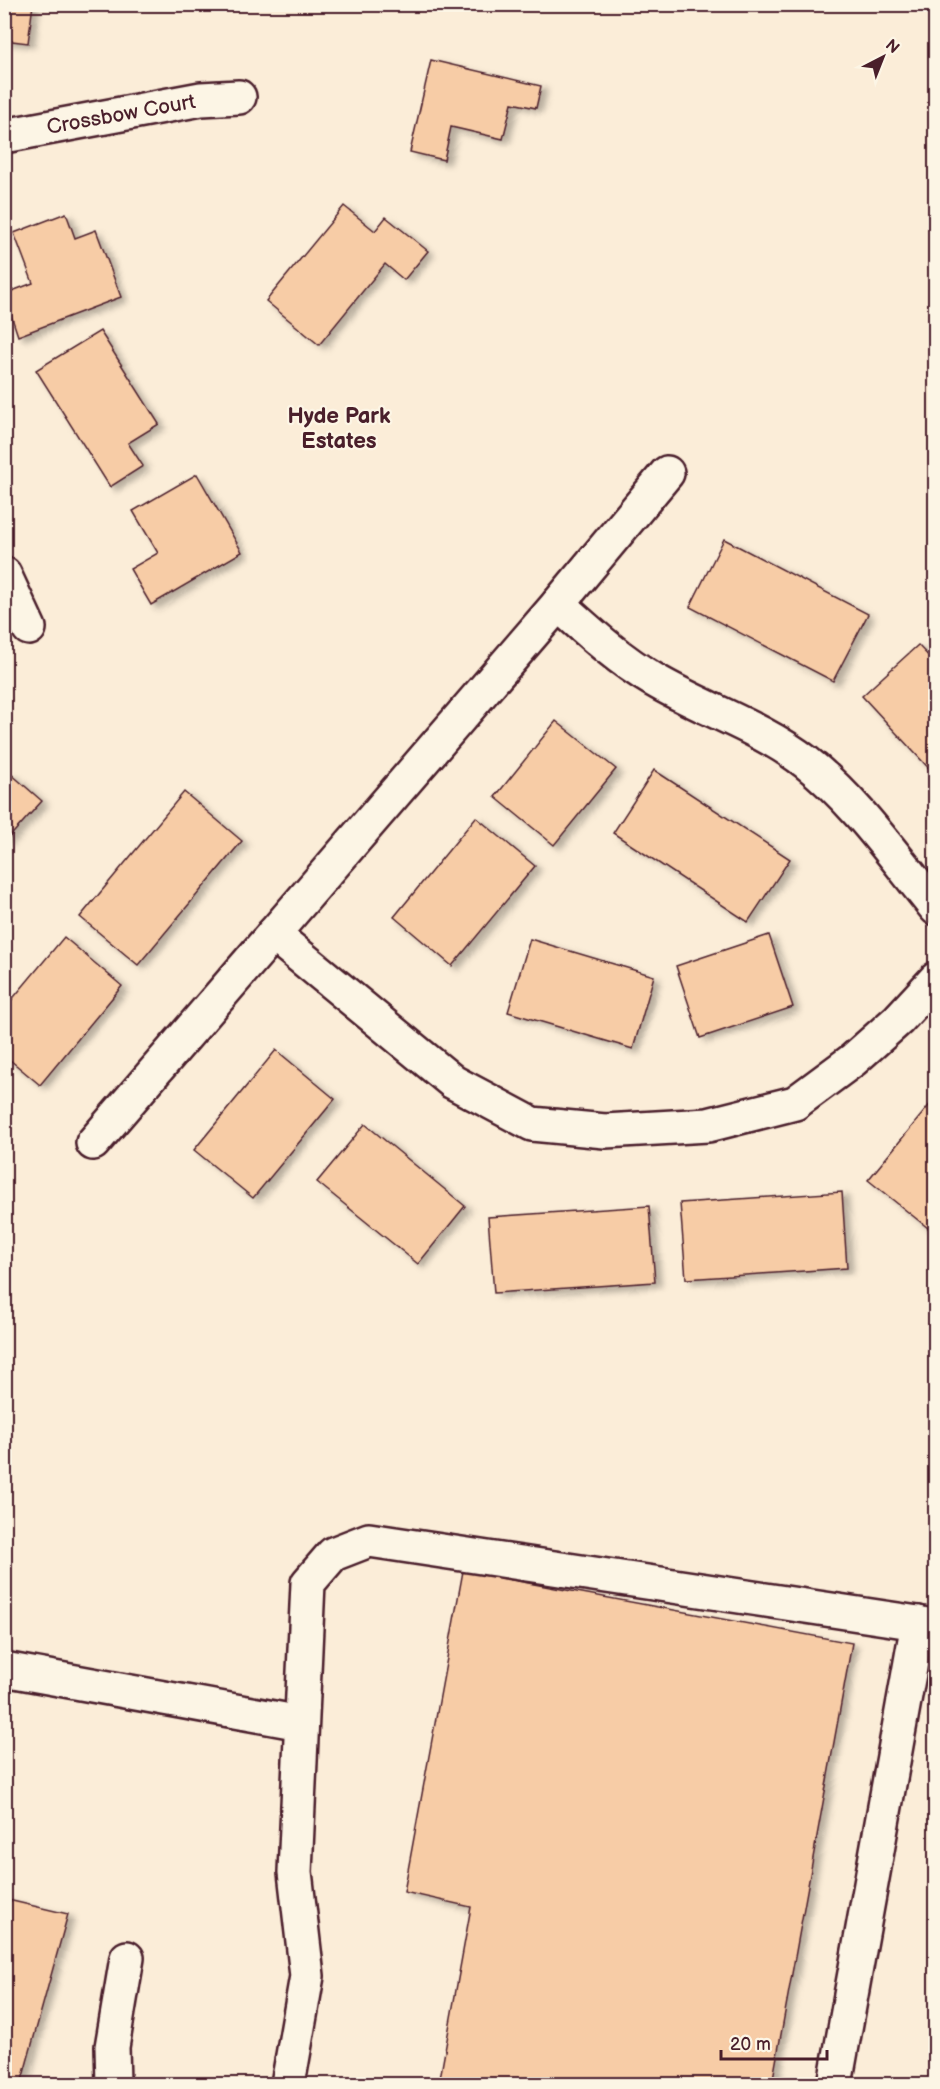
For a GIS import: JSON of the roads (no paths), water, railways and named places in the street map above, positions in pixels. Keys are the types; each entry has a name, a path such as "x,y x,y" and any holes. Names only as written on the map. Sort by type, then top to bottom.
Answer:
{"street":[{"name":"Crossbow Court","path":"4,136 201,99 239,97"},
{"path":"93,1143 558,604 667,474"},
{"path":"4,574 29,628"},
{"path":"558,604 611,652 654,680 751,729 805,761 846,798 936,908"},
{"path":"273,934 453,1082 532,1124 605,1131 708,1125 795,1103 854,1060 898,1020 936,979"},
{"path":"288,2085 307,1976 295,1872 308,1583 333,1554 369,1540 927,1625 834,2085"},
{"path":"4,1669 301,1723"},
{"path":"113,2085 112,2047 127,1958"}],"district":[{"name":"Hyde Park Estates","path":"339,428"}]}
